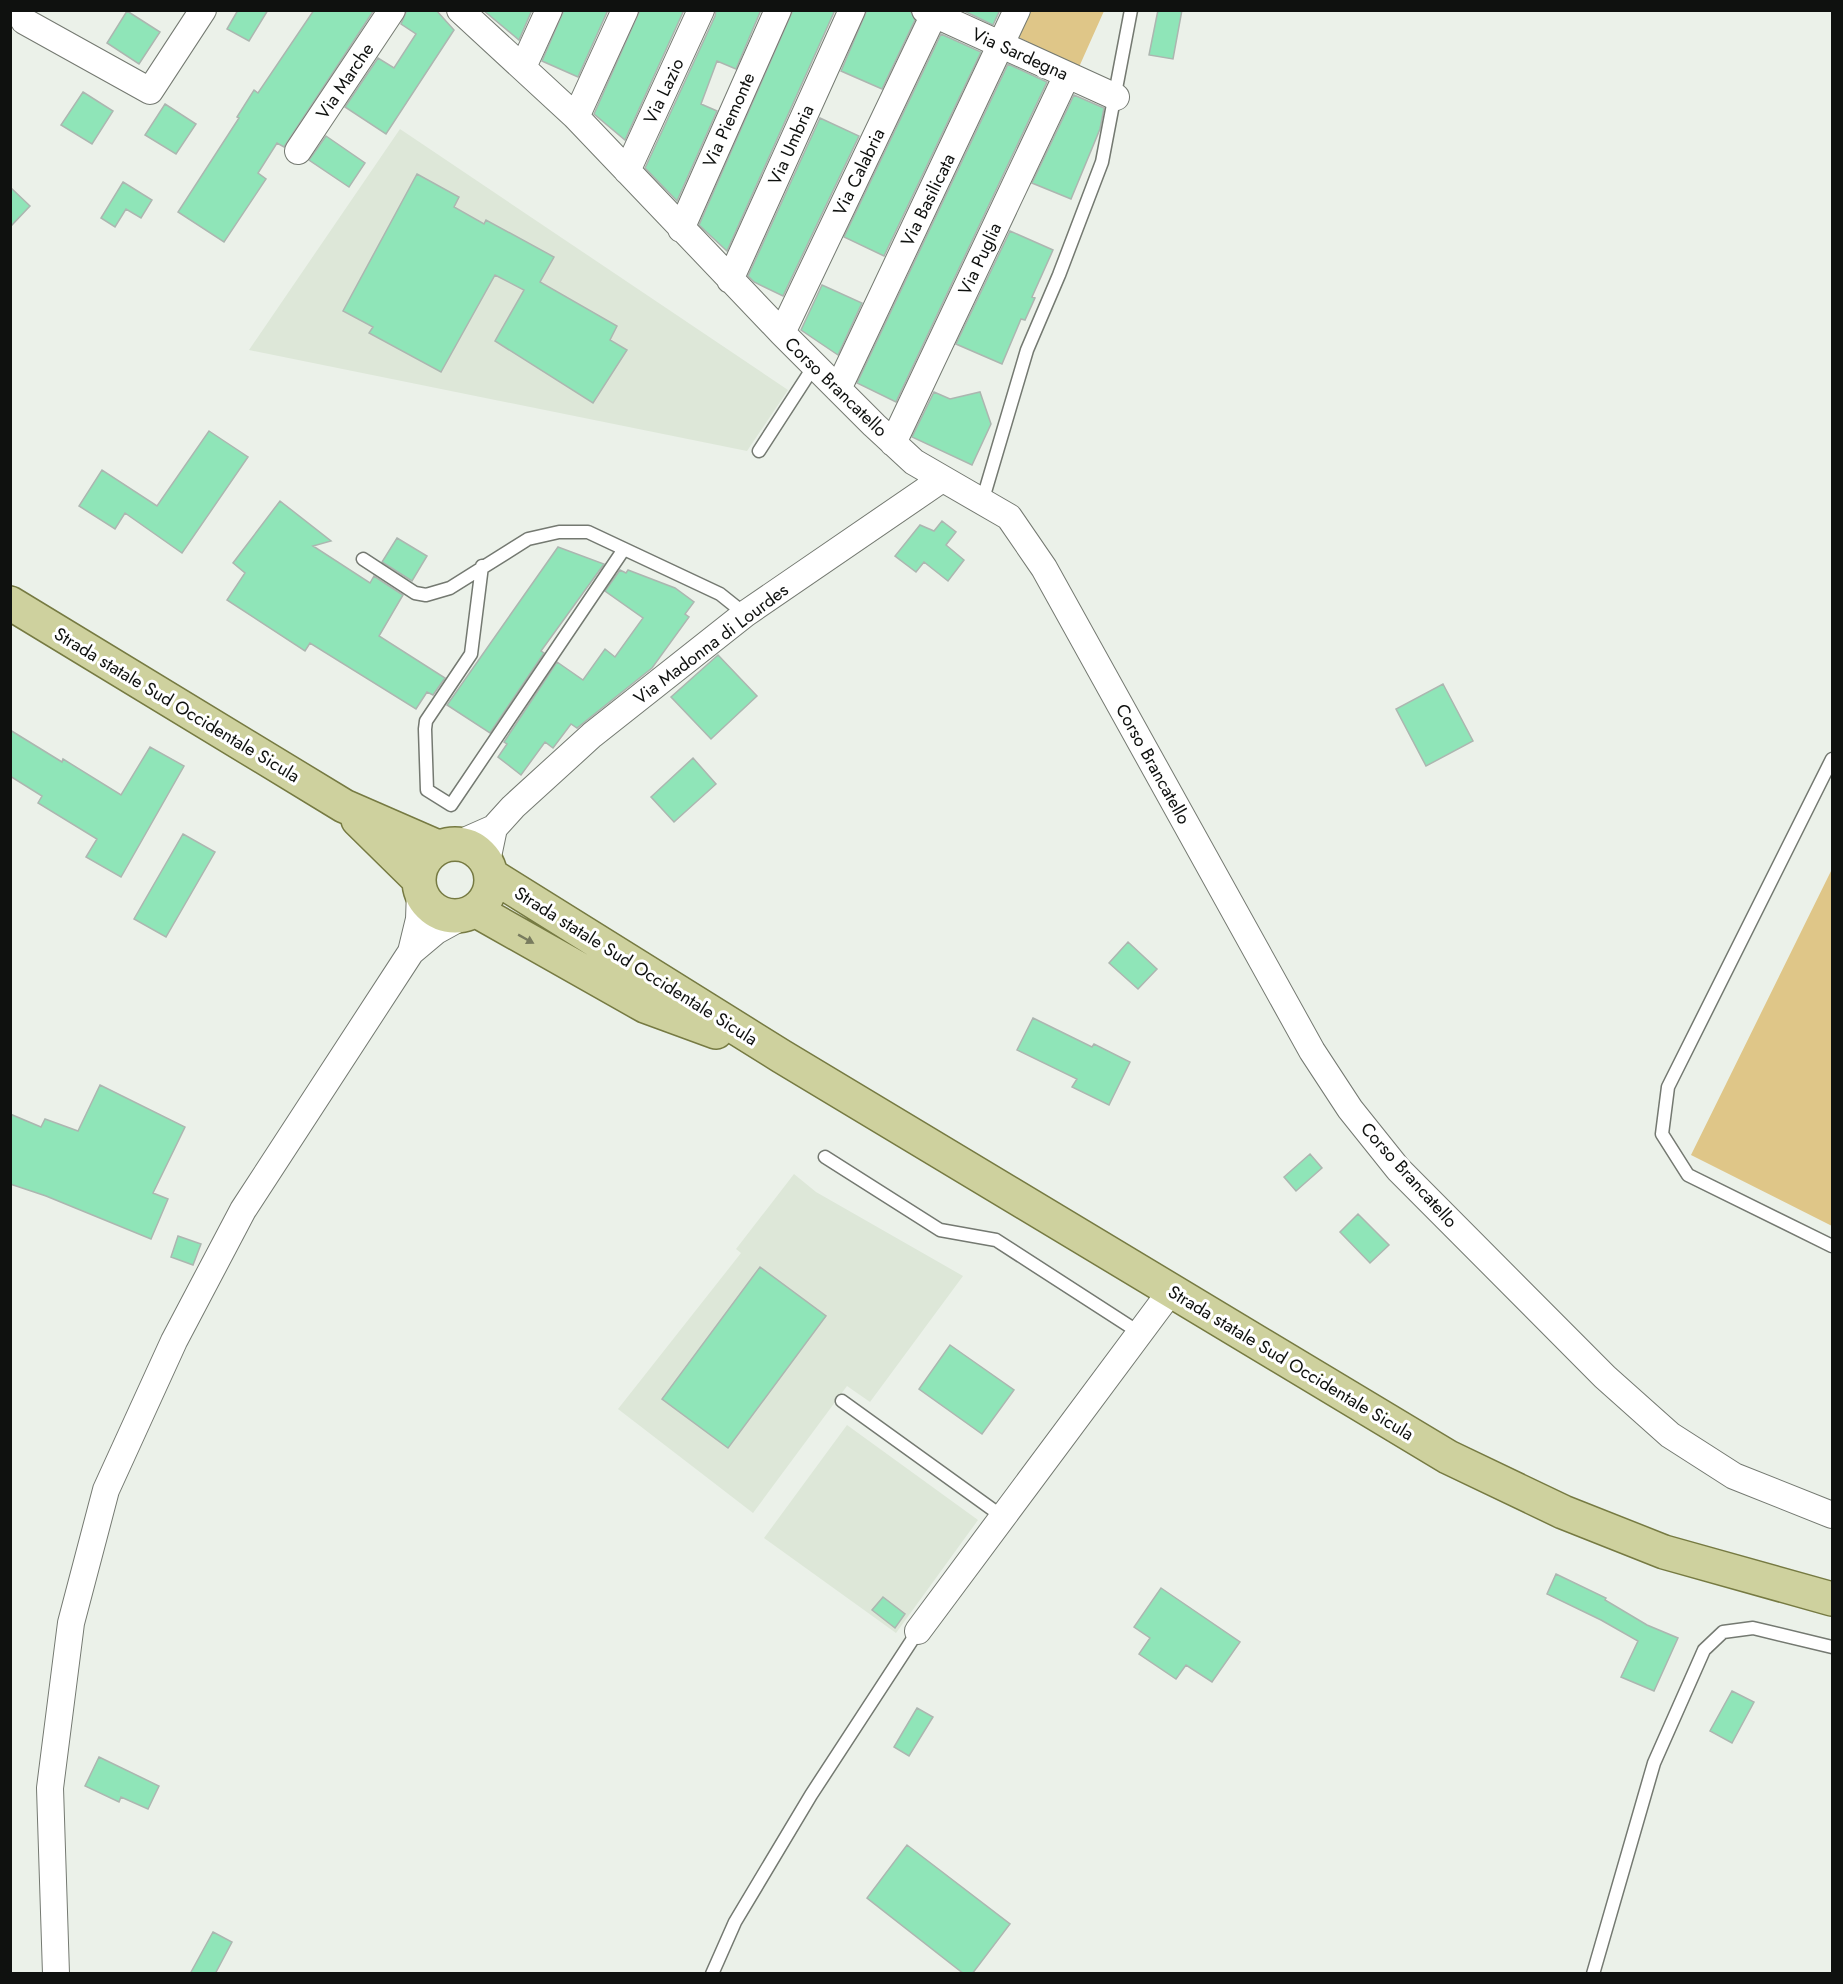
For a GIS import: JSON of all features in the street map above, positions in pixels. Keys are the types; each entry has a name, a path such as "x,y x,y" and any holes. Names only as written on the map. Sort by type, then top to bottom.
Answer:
{"main road":[{"name":"Strada statale Sud Occidentale Sicula","path":"10,603 344,806 449,845 477,850 489,868 492,883 486,898 471,912 455,916 440,913 426,902 419,886 344,806"},
{"path":"419,886 420,870 424,860 449,845"},
{"name":"Strada statale Sud Occidentale Sicula","path":"489,868 781,1056 1448,1457 1563,1512 1664,1552 1833,1599"},
{"name":"Strada statale Sud Occidentale Sicula","path":"471,912 645,1006 781,1056"}],"street":[{"path":"19,10 24,21 150,91 203,10"},
{"name":"Via Marche","path":"298,151 392,10"},
{"path":"523,67 549,10"},
{"path":"576,117 625,10"},
{"name":"Via Lazio","path":"627,171 701,10"},
{"name":"Via Piemonte","path":"681,229 778,10"},
{"name":"Via Umbria","path":"730,279 852,10"},
{"name":"Via Basilicata","path":"838,389 1017,10"},
{"name":"Via Sardegna","path":"932,12 1116,97"},
{"name":"Via Calabria","path":"782,333 932,12"},
{"name":"Corso Brancatello","path":"465,13 576,117 814,366 893,443 914,462 1009,517 1044,568 1312,1051 1350,1109 1398,1169 1605,1377 1670,1435 1734,1476 1833,1515"},
{"name":"Via Puglia","path":"893,443 1067,75"},
{"name":"Via Madonna di Lourdes","path":"449,845 494,828 513,807 592,735 745,614 942,479"},
{"path":"489,868 494,828"},
{"path":"411,952 419,919 419,886"},
{"path":"56,1974 50,1788 71,1623 106,1490 174,1341 243,1210 411,952 436,931 471,912"},
{"path":"918,1631 1171,1291"}],"lane":[{"path":"982,502 1028,351 1102,162 1131,10"},
{"path":"759,451 814,366"},
{"path":"363,559 415,593 426,594 450,588 528,539 559,532 588,532 720,594 745,614"},
{"path":"482,566 471,654 426,721 424,729 427,790 451,805 624,549"},
{"path":"1833,759 1668,1088 1662,1134 1688,1175 1833,1246"},
{"path":"825,1157 940,1230 996,1240 1140,1333"},
{"path":"842,1401 1003,1516"},
{"path":"1593,1974 1654,1763 1704,1650 1723,1632 1753,1629 1833,1647"},
{"path":"712,1974 735,1922 758,1883 811,1795 918,1631"}],"shaded area":[{"path":"1030,11 1104,11 1079,67 1018,37"},
{"path":"400,129 788,390 747,451 249,350"},
{"path":"1832,869 1832,1226 1691,1155"},
{"path":"794,1174 816,1192 963,1276 870,1402 847,1386 753,1513 618,1409 741,1253 736,1249"},
{"path":"847,1425 978,1520 896,1633 764,1538"}],"building":[{"path":"238,10 268,10 249,41 227,29"},
{"path":"314,10 374,10 284,147 277,143 258,173 266,179 224,242 178,212 239,118 237,117 254,90 258,93"},
{"path":"407,10 436,10 454,30 386,134 345,107 378,58 394,68 416,34 401,24"},
{"path":"483,10 532,10 519,40"},
{"path":"564,10 608,10 578,77 542,61"},
{"path":"640,10 684,10 625,140 594,114"},
{"path":"716,10 761,10 736,69 717,61 701,104 717,111 677,201 645,168"},
{"path":"793,10 835,10 727,251 699,225"},
{"path":"867,10 910,10 915,20 882,89 841,71"},
{"path":"962,10 1000,10 993,25"},
{"path":"1158,10 1182,10 1173,59 1149,55"},
{"path":"127,11 160,32 139,64 107,43"},
{"path":"941,34 981,52 884,256 844,237"},
{"path":"1008,64 1047,82 896,402 857,383"},
{"path":"83,92 113,111 92,144 61,125"},
{"path":"1074,95 1104,108 1100,129 1071,199 1032,183"},
{"path":"165,104 196,124 176,154 145,135"},
{"path":"820,118 859,136 783,296 754,282 748,276"},
{"path":"326,136 365,163 349,187 309,160"},
{"path":"417,174 459,197 454,207 484,224 486,220 554,257 540,282 617,326 610,340 627,350 593,403 495,341 524,290 495,275 441,372 369,333 373,327 343,311"},
{"path":"123,182 152,200 141,218 126,209 115,227 101,218"},
{"path":"10,187 30,206 10,227"},
{"path":"1010,231 1053,250 1032,297 1035,298 1025,320 1021,319 1002,364 956,344"},
{"path":"822,285 862,303 838,355 801,330"},
{"path":"934,392 950,399 980,392 991,424 972,465 912,437"},
{"path":"209,431 248,457 182,553 125,513 115,529 79,506 102,470 157,506"},
{"path":"280,501 331,541 313,546 370,583 374,576 403,595 379,636 445,678 433,695 427,692 416,709 310,643 305,651 227,600 245,573 233,563"},
{"path":"942,521 956,532 946,545 964,560 948,581 924,562 916,572 895,556 920,525 934,531"},
{"path":"397,538 427,556 412,581 382,562"},
{"path":"558,547 604,564 541,651 544,653 490,733 447,705"},
{"path":"620,570 626,573 628,570 675,588 694,602 685,614 689,617 652,668 577,728 571,724 553,748 545,742 521,775 498,757 507,744 504,742 557,662 583,680 605,649 615,657 643,618 605,591"},
{"path":"718,655 757,696 711,739 671,697"},
{"path":"1443,684 1473,741 1426,766 1396,709"},
{"path":"10,730 121,795 150,747 184,766 121,877 86,857 97,839 38,803 42,796 10,776"},
{"path":"693,758 716,784 674,822 651,797"},
{"path":"183,834 215,852 166,937 134,919"},
{"path":"1128,942 1157,969 1138,989 1109,963"},
{"path":"1033,1018 1092,1047 1094,1044 1130,1062 1109,1105 1072,1087 1077,1079 1017,1050"},
{"path":"100,1085 185,1127 153,1193 168,1199 151,1239 46,1196 10,1184 10,1114 41,1127 45,1119 78,1131"},
{"path":"1310,1154 1322,1168 1296,1191 1284,1177"},
{"path":"1358,1214 1389,1245 1370,1263 1340,1232"},
{"path":"178,1236 201,1244 193,1265 171,1257"},
{"path":"760,1267 826,1316 728,1448 662,1399"},
{"path":"950,1345 1014,1390 982,1434 919,1389"},
{"path":"1556,1574 1606,1598 1605,1600 1647,1625 1678,1638 1654,1691 1621,1677 1638,1641 1547,1594"},
{"path":"1161,1588 1240,1642 1212,1682 1186,1665 1176,1679 1139,1654 1150,1638 1134,1627"},
{"path":"883,1597 905,1614 895,1628 872,1610"},
{"path":"1732,1691 1754,1702 1732,1743 1710,1731"},
{"path":"917,1708 933,1717 909,1756 894,1747"},
{"path":"99,1757 159,1786 148,1809 121,1797 119,1802 85,1786"},
{"path":"907,1845 1010,1924 972,1974 964,1974 867,1898"},
{"path":"213,1932 232,1942 215,1974 190,1974"}]}
